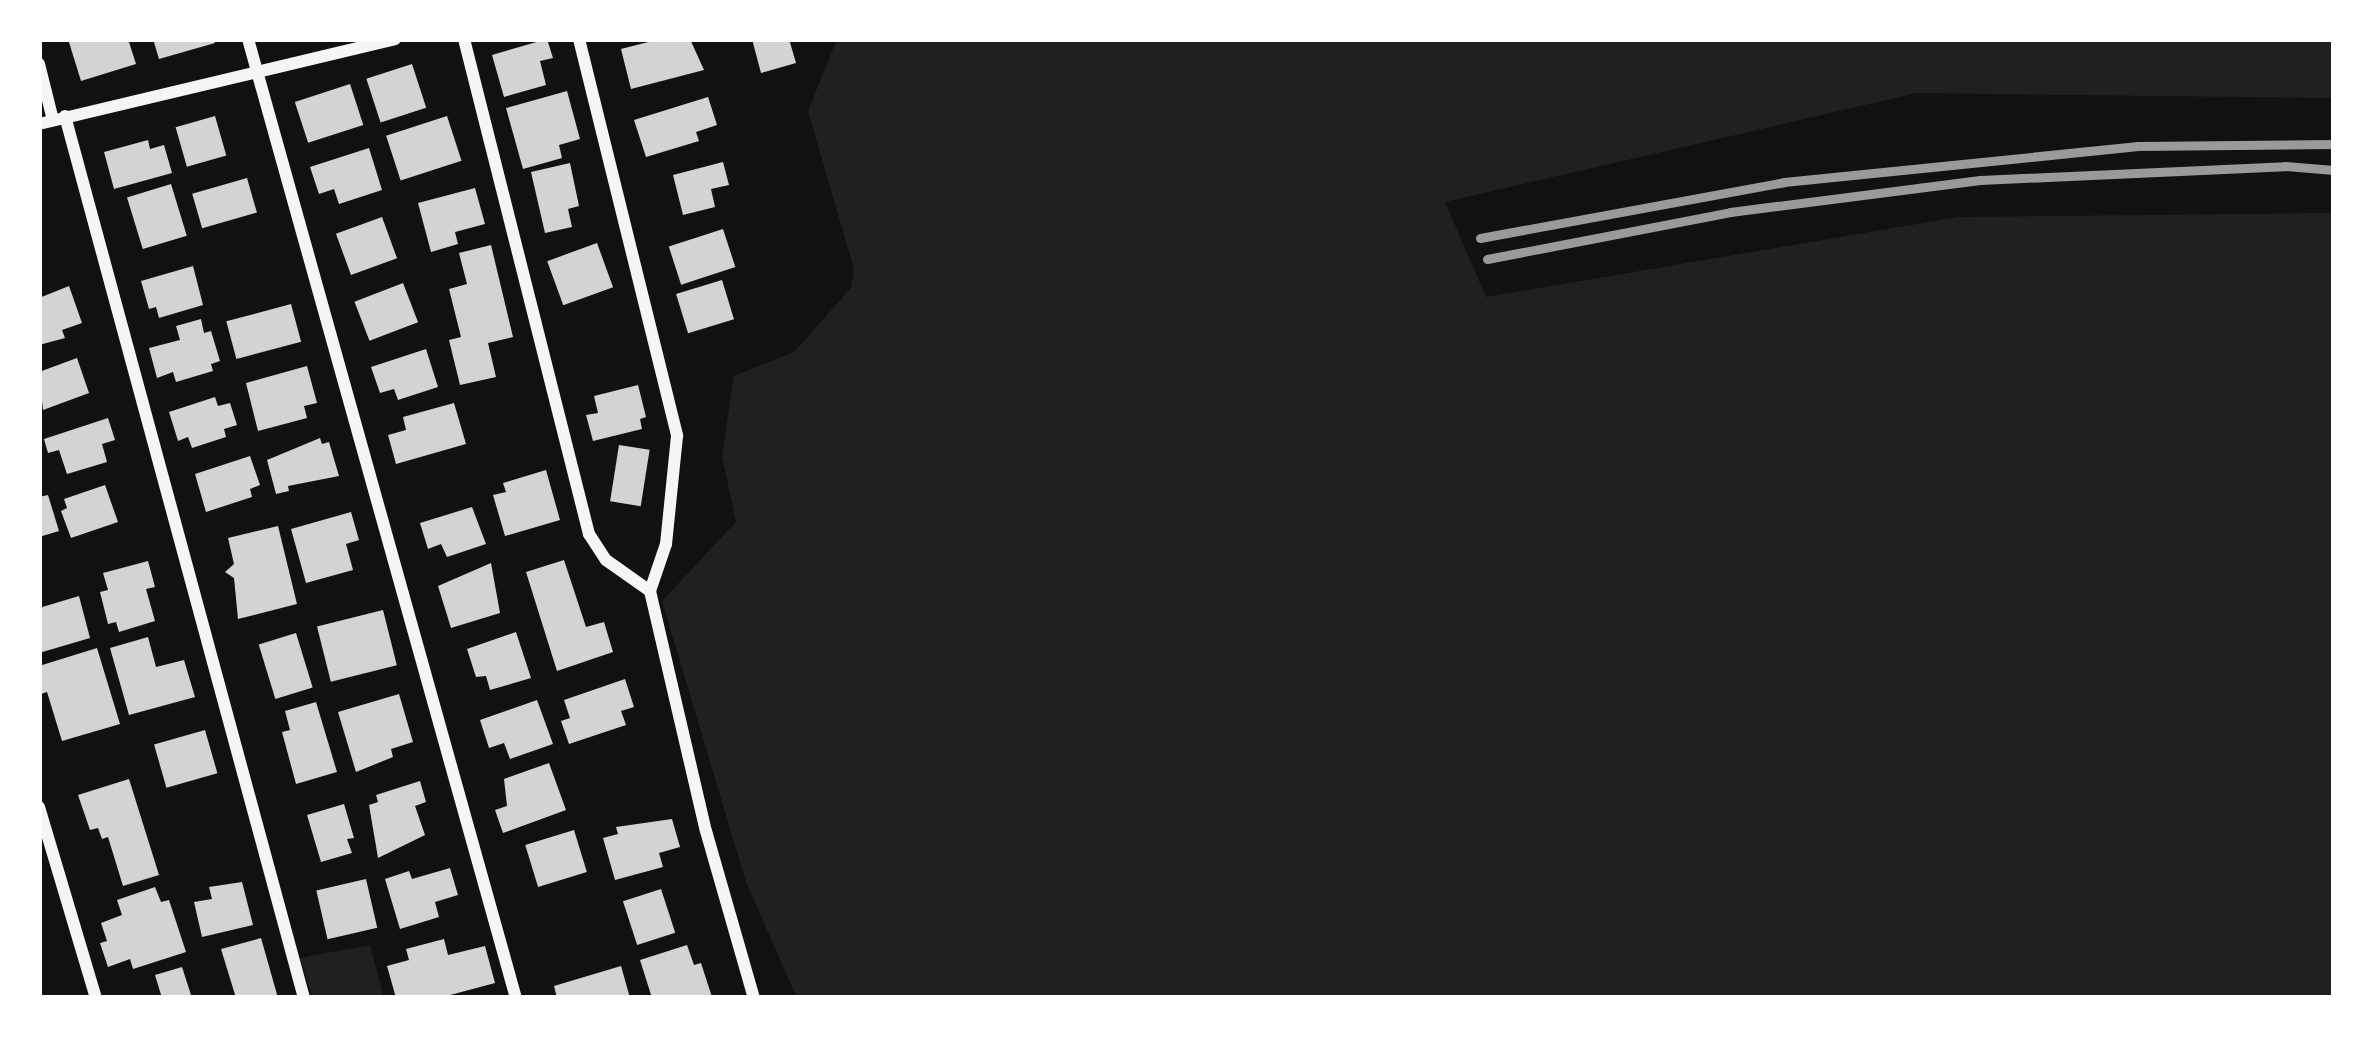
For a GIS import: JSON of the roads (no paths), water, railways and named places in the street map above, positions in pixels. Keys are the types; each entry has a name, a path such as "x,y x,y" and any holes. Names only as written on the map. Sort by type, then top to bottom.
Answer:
{"street":[{"path":"248,39 516,998"},
{"path":"52,120 395,39"},
{"path":"464,39 590,534 607,560 650,592"},
{"path":"579,39 677,436 666,544 650,592 700,808 754,998"},
{"path":"39,64 304,998"},
{"path":"39,807 96,998"}],"railway":[{"path":"1480,238 1784,182 2138,146 2334,144"},
{"path":"1487,259 1730,212 1980,180 2285,166 2334,170"}]}
